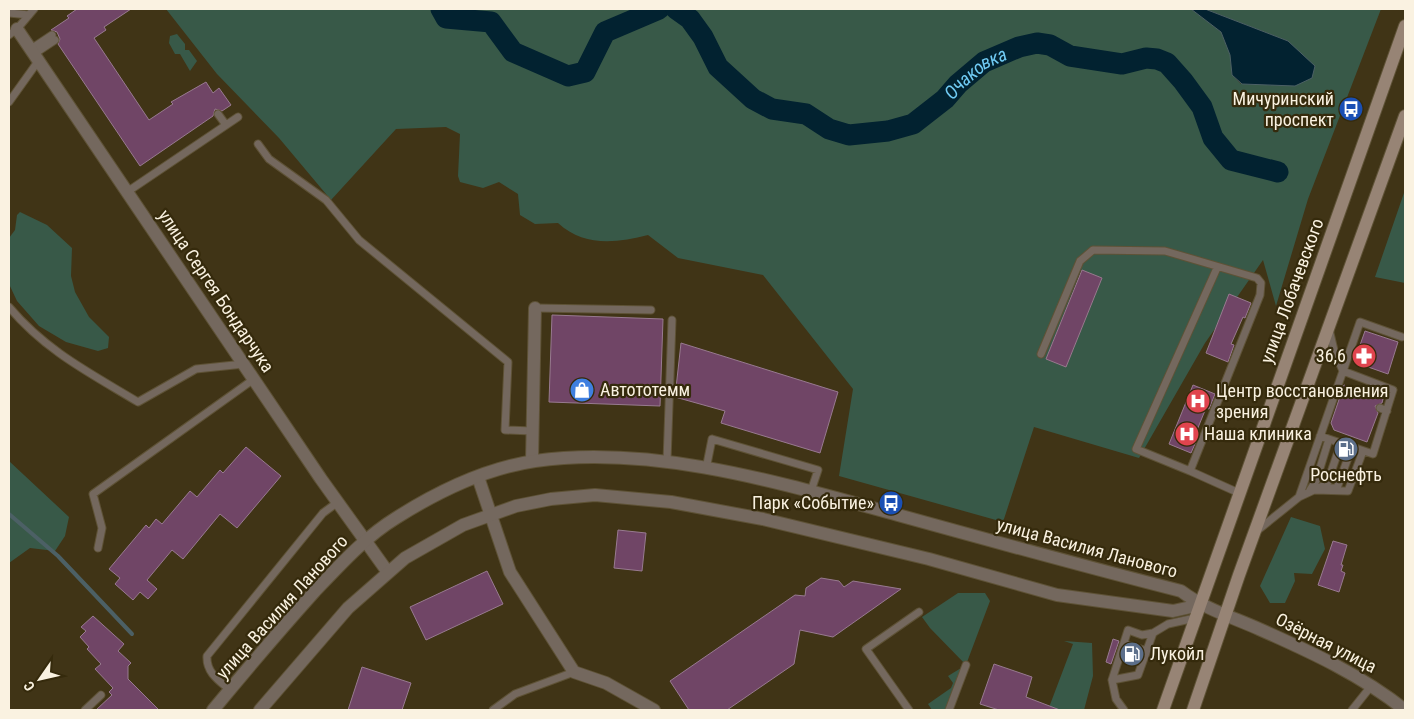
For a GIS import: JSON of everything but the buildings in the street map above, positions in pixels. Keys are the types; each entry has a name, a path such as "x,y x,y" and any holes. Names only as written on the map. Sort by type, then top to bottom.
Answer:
{"main road":[{"name":"улица Лобачевского","path":"1163,710 1405,26"},
{"path":"1192,710 1328,326 1405,116"}],"street":[{"name":"улица Сергея Бондарчука","path":"13,32 35,54 254,379 387,571"},
{"path":"532,461 535,308"},
{"name":"улица Василия Ланового","path":"213,710 288,621 338,566 365,541 394,519 442,493 478,477 532,461 596,456 666,462 706,469 811,492 1181,591 1200,606"},
{"path":"478,477 510,572 574,672 606,683 654,710"},
{"path":"260,710 348,608 387,571 443,535 490,514 551,499 596,495 671,502 763,519 921,557 1057,595 1173,611 1200,606"},
{"name":"Озёрная улица","path":"1200,606 1325,660 1372,685 1405,710"}],"lane":[{"path":"13,32 34,9"},
{"path":"9,12 29,15"},
{"path":"9,102 35,54 54,37"},
{"path":"218,114 226,125"},
{"path":"128,192 238,117"},
{"path":"258,144 269,159 326,200 359,240 508,362 505,430 532,431"},
{"path":"1041,354 1080,261 1093,250 1165,250 1217,268 1257,278 1261,283 1260,295 1190,471"},
{"path":"1217,268 1136,449 1239,493"},
{"path":"9,307 28,330 48,346 138,402 196,369 244,364"},
{"path":"535,308 651,310"},
{"path":"666,462 672,320"},
{"path":"1299,497 1337,393 1360,322 1402,337"},
{"path":"1320,436 1373,454 1383,410 1393,390 1343,370 1334,350 1328,326"},
{"path":"98,548 102,528 94,494 254,379"},
{"path":"1310,490 1316,480 1329,439"},
{"path":"706,469 712,440 818,470 811,492"},
{"path":"1254,534 1299,497 1310,490 1326,484 1340,443"},
{"path":"1310,490 1337,488 1352,447"},
{"path":"1310,490 1348,491 1363,451"},
{"path":"230,690 211,673 207,664 207,656 323,513 338,502"},
{"path":"909,710 866,649 919,612"},
{"path":"1124,710 1116,699 1112,680 1128,630 1142,635 1153,633 1168,624 1195,618"},
{"path":"1112,680 1138,675 1153,633"},
{"path":"1124,643 1146,651"},
{"path":"1120,655 1142,663"},
{"path":"949,710 966,665"},
{"path":"493,710 515,694 574,672"},
{"path":"1352,710 1372,685"},
{"path":"85,710 101,695"}],"green space":[{"path":"166,9 1191,9 1221,32 1230,55 1232,75 1241,84 1267,84 1288,41 1205,9 1381,9 1308,199 1276,306 1263,260 1205,343 1139,458 1034,427 1003,522 839,476 853,389 763,275 678,258 648,235 624,240 601,241 579,236 568,231 558,223 535,224 520,215 518,194 499,182 483,188 460,182 458,176 460,134 446,127 396,129 331,200 279,138 217,74","holes":["1081,270 1102,278 1066,367 1046,359"]},
{"path":"177,34 185,44 185,50 189,50 197,61 190,71 180,54 175,54 169,43 170,36"},
{"path":"1405,190 1405,283 1375,277"},
{"path":"20,212 47,225 72,248 71,276 75,292 89,317 109,337 108,348 98,351 66,342 39,326 17,301 9,284 9,238 15,230 17,215"},
{"path":"9,461 69,517 65,536 55,551 30,548 9,563"},
{"path":"1291,517 1320,526 1325,549 1312,574 1294,573 1295,581 1285,603 1270,603 1260,586"},
{"path":"958,593 985,593 990,601 966,665 930,628 922,617"},
{"path":"1064,641 1092,643 1093,676 1084,710 1048,710 1073,644"},
{"path":"966,665 949,710 932,710 928,704 951,688 953,683 948,676"}],"water":[{"path":"1191,9 1205,9 1288,41 1315,66 1312,78 1295,86 1242,84 1232,75 1230,55 1221,32"}],"waterway":[{"name":"Очаковка","path":"441,9 446,18 491,22 513,52 568,76 585,72 605,32 659,9"},
{"name":"Очаковка","path":"676,9 690,19 703,37 718,67 753,99 772,109 806,114 829,129 849,135 888,131 913,124 945,99 958,84 984,62 1019,47 1037,43 1050,45 1070,56 1122,64 1146,58 1157,59 1167,63 1183,81 1202,107 1213,138 1231,160 1278,172"},
{"path":"9,514 58,556 132,634"}],"place":[{"name":"Мичуринский проспект","path":"1351,109"},
{"name":"36,6","path":"1364,356"},
{"name":"Автототемм","path":"582,390"},
{"name":"Центр восстановления зрения","path":"1198,401"},
{"name":"Наша клиника","path":"1187,434"},
{"name":"Роснефть","path":"1346,449"},
{"name":"Парк «Событие»","path":"891,503"},
{"name":"Лукойл","path":"1132,654"}]}
